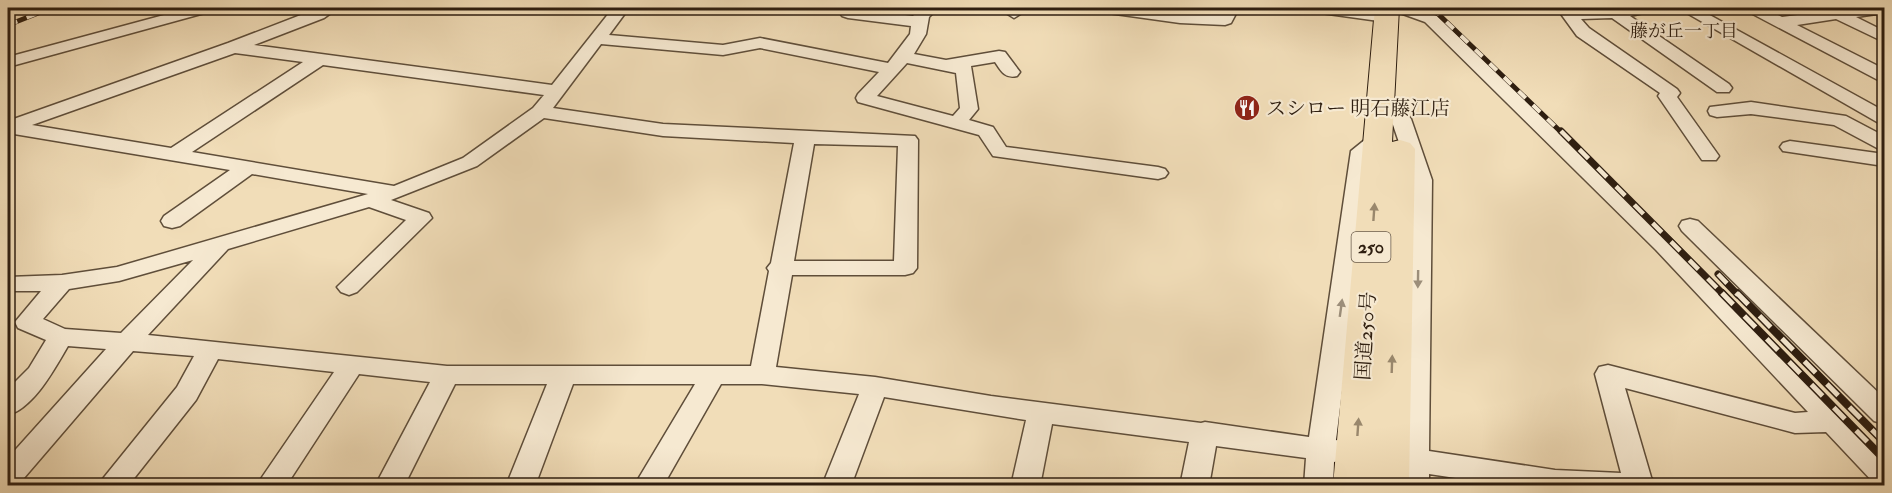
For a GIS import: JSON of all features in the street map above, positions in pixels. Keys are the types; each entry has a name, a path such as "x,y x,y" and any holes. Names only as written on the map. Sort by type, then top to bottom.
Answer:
{"highway":[{"name":"国道250号","path":"1354,486 1390,128 1396,11"},
{"name":"国道250号","path":"1390,128 1406,473"}],"street":[{"path":"8,62 206,8"},
{"path":"8,127 234,47 318,15 330,8"},
{"path":"8,284 62,283 119,274 397,192 470,162 540,112 621,8"},
{"path":"930,8 921,15 918,34 897,63 865,98 987,131 1000,152 1158,173"},
{"path":"1108,8 1180,18 1226,20 1231,8"},
{"path":"1321,8 1396,11 1431,19 1664,245 1884,475"},
{"path":"1565,11 1616,13 1647,8"},
{"path":"1686,8 1884,118"},
{"path":"1753,8 1884,76"},
{"path":"1780,22 1884,8"},
{"path":"1565,11 1583,32 1671,93 1667,96 1709,156"},
{"path":"1616,13 1724,88"},
{"path":"849,14 920,22"},
{"path":"1838,14 1884,37"},
{"path":"597,39 723,50 760,43 897,63 947,65 964,69 969,109 957,123"},
{"path":"234,47 556,91"},
{"path":"947,65 999,56 1011,72"},
{"path":"173,156 320,59"},
{"path":"1717,111 1751,108 1839,120 1883,146"},
{"path":"540,112 663,130 805,138 908,140 905,268 779,268"},
{"path":"8,127 397,192"},
{"path":"1318,486 1328,450 1361,151 1390,128"},
{"path":"762,375 779,268 805,138"},
{"path":"1790,147 1883,146"},
{"path":"172,221 247,168"},
{"path":"349,287 421,218 370,200"},
{"path":"1690,226 1884,414"},
{"path":"8,477 127,342 221,244"},
{"path":"62,283 27,322 61,337 210,349 447,375 762,375 875,386 1041,412 1328,450"},
{"path":"8,405 38,375 61,337"},
{"path":"111,486 187,393 210,349"},
{"path":"270,486 353,364"},
{"path":"520,486 564,374"},
{"path":"648,486 714,374"},
{"path":"1406,473 1556,483 1640,485 1608,374 1795,423 1833,420"},
{"path":"389,486 447,375"},
{"path":"836,486 875,386"},
{"path":"1025,486 1041,412"},
{"path":"1194,486 1205,432"}],"railway":[{"path":"8,25 51,8"},
{"path":"1432,8 1562,133"},
{"path":"1561,131 1724,295"},
{"path":"1718,274 1738,295"},
{"path":"1722,293 1884,459"},
{"path":"1737,293 1884,442"}],"place":[{"name":"スシロー 明石藤江店","path":"1247,108"}],"district":[{"name":"藤が丘一丁目","path":"1684,31"}]}
